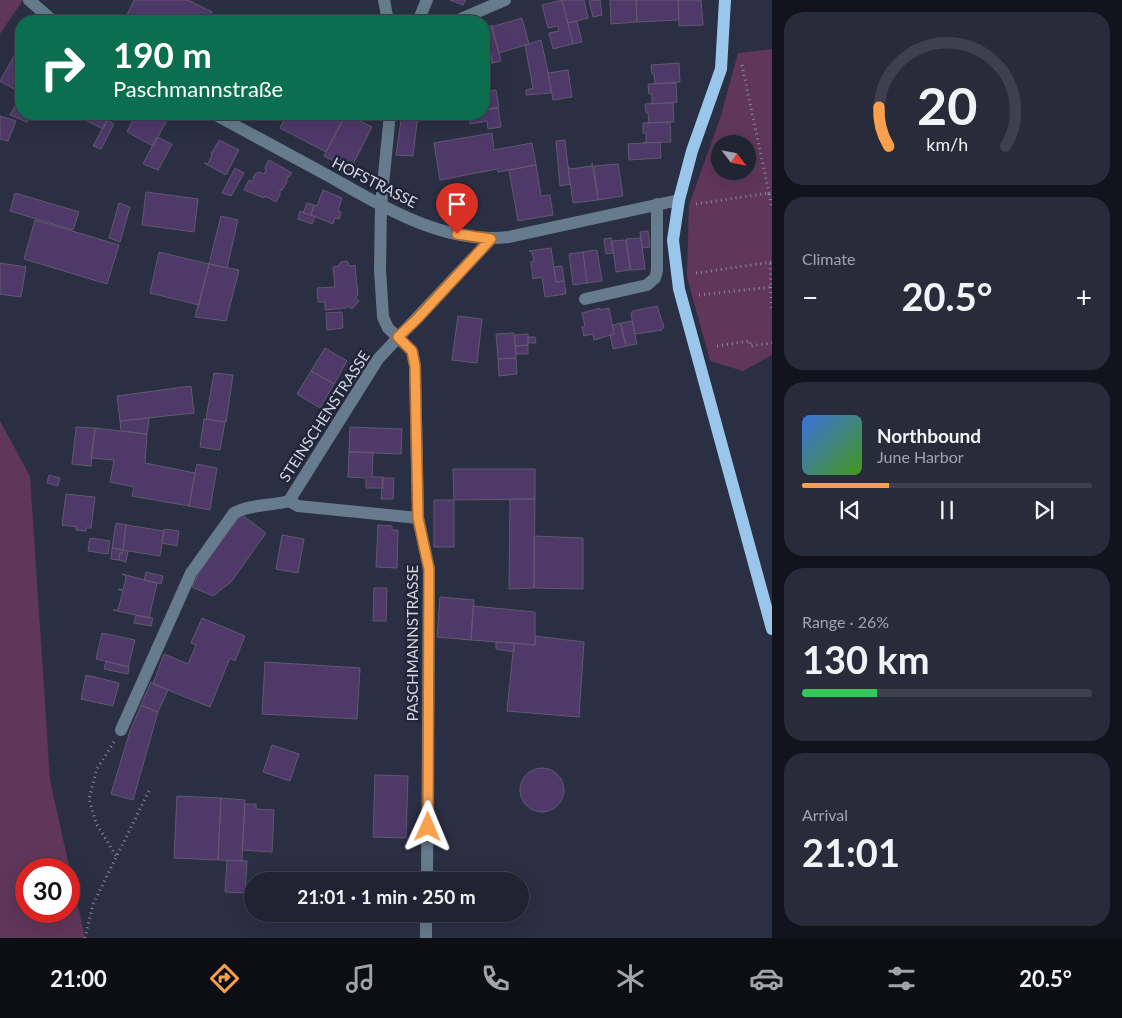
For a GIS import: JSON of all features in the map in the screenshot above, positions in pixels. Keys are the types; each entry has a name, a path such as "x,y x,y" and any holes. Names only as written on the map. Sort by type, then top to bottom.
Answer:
{"main road":[{"path":"725,0 721,69 692,151 679,200 673,240 679,289 772,628"}],"street":[{"path":"29,0 47,15"},
{"path":"384,0 387,15"},
{"path":"421,15 427,0"},
{"path":"470,15 505,0"},
{"name":"HOFSTRASSE","path":"225,120 381,205 442,232 491,239 509,237 679,200"},
{"path":"389,120 381,205 380,270 383,317 388,328 398,337 491,239"},
{"path":"586,299 647,284 655,278 657,271 657,204"},
{"name":"STEINSCHENSTRASSE","path":"121,730 191,573 234,513 243,508 277,505 289,501 378,359 398,337"},
{"name":"PASCHMANNSTRASSE","path":"398,337 412,351 415,366 418,518 429,569 427,872"},
{"path":"289,501 298,506 418,518"},
{"path":"426,922 426,938"}],"path":[{"path":"742,65 772,207"},
{"path":"696,204 770,193"},
{"path":"696,273 771,262 772,309"},
{"path":"699,295 771,287"},
{"path":"717,346 750,341 750,346 772,343"},
{"path":"117,856 96,823 89,799 97,769 121,730"},
{"path":"86,937 93,904 149,791"}],"shaded area":[{"path":"0,0 23,0 0,34"},
{"path":"772,49 772,355 743,371 710,361 687,277 689,205 711,144 711,180 756,180 756,135 714,135 738,53"},
{"path":"0,421 30,476 50,780 67,858 15,858 15,923 80,923 80,915 85,938 0,938"}],"building":[{"path":"134,0 188,0 212,12 210,15 127,15"},
{"path":"450,0 466,0 463,5"},
{"path":"562,0 573,44 553,49 549,33 559,31 558,26 548,28 542,5"},
{"path":"562,0 584,0 588,18 568,23"},
{"path":"600,0 602,15 593,17 589,1"},
{"path":"610,0 636,0 637,22 611,24"},
{"path":"636,0 678,0 679,20 637,22"},
{"path":"678,0 701,0 703,25 679,26"},
{"path":"522,18 529,44 499,53 491,27"},
{"path":"577,21 582,42 573,44 568,23"},
{"path":"492,25 501,61 493,63 490,51 490,26"},
{"path":"541,40 551,93 526,95 526,90 533,88 525,45"},
{"path":"490,52 493,63 490,64"},
{"path":"14,56 15,57 15,90 0,81"},
{"path":"679,63 680,82 652,84 655,83 651,65"},
{"path":"568,70 572,97 553,100 548,73"},
{"path":"676,83 677,102 650,104 652,103 652,94 649,94 648,84"},
{"path":"496,90 499,107 490,109 490,91"},
{"path":"673,103 674,122 647,123 649,122 645,104"},
{"path":"15,106 15,117 10,115"},
{"path":"498,108 501,127 488,129 487,121 470,124 470,120 490,120 490,109"},
{"path":"0,116 16,121 8,141 0,139"},
{"path":"85,120 108,120 103,129"},
{"path":"107,120 114,124 101,149 93,146"},
{"path":"133,120 167,120 153,146 127,132"},
{"path":"284,120 342,120 326,152 280,128"},
{"path":"343,120 358,120 372,127 350,170 324,156"},
{"path":"401,120 417,120 413,156 396,155"},
{"path":"670,122 671,142 643,143 646,142 646,133 643,133 643,123"},
{"path":"492,133 494,150 532,143 536,165 498,172 497,169 440,180 434,143"},
{"path":"157,137 172,144 158,170 143,164"},
{"path":"219,140 239,150 226,175 204,163 208,164"},
{"path":"565,140 570,184 560,186 556,141"},
{"path":"660,142 661,158 629,160 628,144"},
{"path":"269,160 292,173 287,177 287,182 282,190 280,190 280,195 276,202 265,196 264,198 244,190 249,180 253,182 255,174 259,172 264,174"},
{"path":"592,163 598,200 573,203 568,167 570,169 592,166"},
{"path":"618,164 623,196 598,200 594,166"},
{"path":"536,165 541,196 550,195 553,215 518,221 509,170"},
{"path":"235,168 244,173 231,196 222,193"},
{"path":"323,190 342,198 338,211 341,212 339,219 335,218 333,224 311,215 314,205 317,206"},
{"path":"146,192 198,199 194,232 142,225"},
{"path":"15,193 79,212 73,230 10,211"},
{"path":"119,203 130,207 120,242 109,238"},
{"path":"307,203 314,205 311,215 303,213"},
{"path":"300,211 315,217 312,224 298,219"},
{"path":"221,216 238,220 227,268 209,264"},
{"path":"35,220 119,245 107,284 24,259"},
{"path":"648,231 650,247 642,248 640,232"},
{"path":"611,238 613,253 606,254 604,239"},
{"path":"641,238 645,269 631,270 626,239"},
{"path":"626,240 630,270 616,272 612,241"},
{"path":"551,248 556,282 564,281 566,294 545,297 542,277 533,279 531,262 534,261 532,252 529,251"},
{"path":"597,250 602,281 587,283 583,252"},
{"path":"159,252 209,264 199,305 150,293"},
{"path":"583,252 587,283 573,285 569,254"},
{"path":"347,261 350,266 355,265 358,295 355,298 359,301 352,309 348,306 346,308 325,310 325,302 318,302 317,288 335,287 333,267"},
{"path":"0,263 26,267 21,297 0,294"},
{"path":"209,264 239,270 226,321 195,317"},
{"path":"562,266 564,281 556,282 554,267"},
{"path":"657,306 664,327 662,330 635,334 631,314 633,311"},
{"path":"600,308 600,310 609,308 614,334 594,340 593,334 584,336 582,327 585,326 582,313"},
{"path":"342,312 343,328 327,330 326,313"},
{"path":"458,316 482,319 477,363 452,360"},
{"path":"632,321 637,344 626,346 621,323"},
{"path":"620,323 626,346 613,349 610,335 614,334 613,325"},
{"path":"514,333 516,358 498,359 496,334"},
{"path":"528,334 528,345 515,346 515,335"},
{"path":"528,337 535,337 536,343 528,343"},
{"path":"528,345 528,354 516,354 515,346"},
{"path":"325,348 347,361 334,384 311,371"},
{"path":"516,358 517,374 499,376 498,359"},
{"path":"311,371 334,384 320,408 297,394"},
{"path":"214,373 233,375 226,422 206,419"},
{"path":"191,386 194,413 120,421 117,396"},
{"path":"149,418 147,434 121,431 120,421"},
{"path":"204,419 225,422 220,450 200,447"},
{"path":"76,427 95,428 91,466 72,464"},
{"path":"350,427 402,429 401,454 349,452"},
{"path":"95,428 147,434 145,463 195,473 189,506 132,496 134,487 110,482 114,460 91,458"},
{"path":"349,452 373,452 372,477 383,477 383,488 366,488 366,478 348,477"},
{"path":"197,464 217,468 210,510 189,506"},
{"path":"453,469 535,469 535,499 454,500"},
{"path":"49,475 60,478 58,486 47,483"},
{"path":"383,478 394,478 393,499 381,499"},
{"path":"66,494 95,497 91,528 86,528 86,531 76,530 77,527 62,525"},
{"path":"510,499 535,499 534,588 509,589"},
{"path":"434,500 454,500 454,547 434,547"},
{"path":"241,514 266,533 231,582 213,596 192,587 200,571"},
{"path":"116,523 126,525 123,550 112,548"},
{"path":"126,525 164,531 160,556 123,550"},
{"path":"378,525 392,526 392,530 398,530 397,568 376,567"},
{"path":"164,529 179,531 177,546 162,543"},
{"path":"282,535 304,539 298,573 276,569"},
{"path":"534,536 583,538 583,589 534,588"},
{"path":"90,538 110,541 108,554 88,551"},
{"path":"112,548 123,550 122,554 120,553 119,560 111,559"},
{"path":"123,550 128,551 126,562 119,560 120,553 122,554"},
{"path":"146,572 163,576 161,584 144,580"},
{"path":"122,574 157,583 149,618 113,610 118,610 123,591 118,589 123,590 125,583 126,576"},
{"path":"374,588 387,588 386,621 373,621"},
{"path":"440,597 474,600 471,640 437,637"},
{"path":"473,606 535,612 535,645 471,640"},
{"path":"136,615 153,618 151,626 134,623"},
{"path":"202,618 245,636 235,661 230,658 210,707 153,684 164,654 188,664 196,645 191,643"},
{"path":"102,633 135,640 128,667 96,659"},
{"path":"535,636 584,642 579,717 507,711 514,643 535,645"},
{"path":"496,642 514,643 514,652 496,649"},
{"path":"106,661 129,667 128,674 104,669"},
{"path":"265,662 360,668 357,719 262,714"},
{"path":"86,675 119,683 113,706 81,699"},
{"path":"151,682 168,690 158,712 141,705"},
{"path":"141,705 158,712 133,800 111,794 130,731"},
{"path":"272,745 299,754 290,781 263,772"},
{"path":"538,768 546,768 558,774 564,790 558,806 546,812 538,812 526,806 520,794 520,786 526,774"},
{"path":"375,775 408,776 406,838 373,837"},
{"path":"177,796 221,798 218,860 174,858"},
{"path":"221,798 245,800 242,861 218,860"},
{"path":"245,804 256,804 256,809 274,810 272,852 242,850"},
{"path":"227,860 247,861 246,872 244,872 244,893 225,892"}],"route":[{"path":"428,827 429,569 418,518 415,366 412,351 398,337 491,239 457,234"}]}
